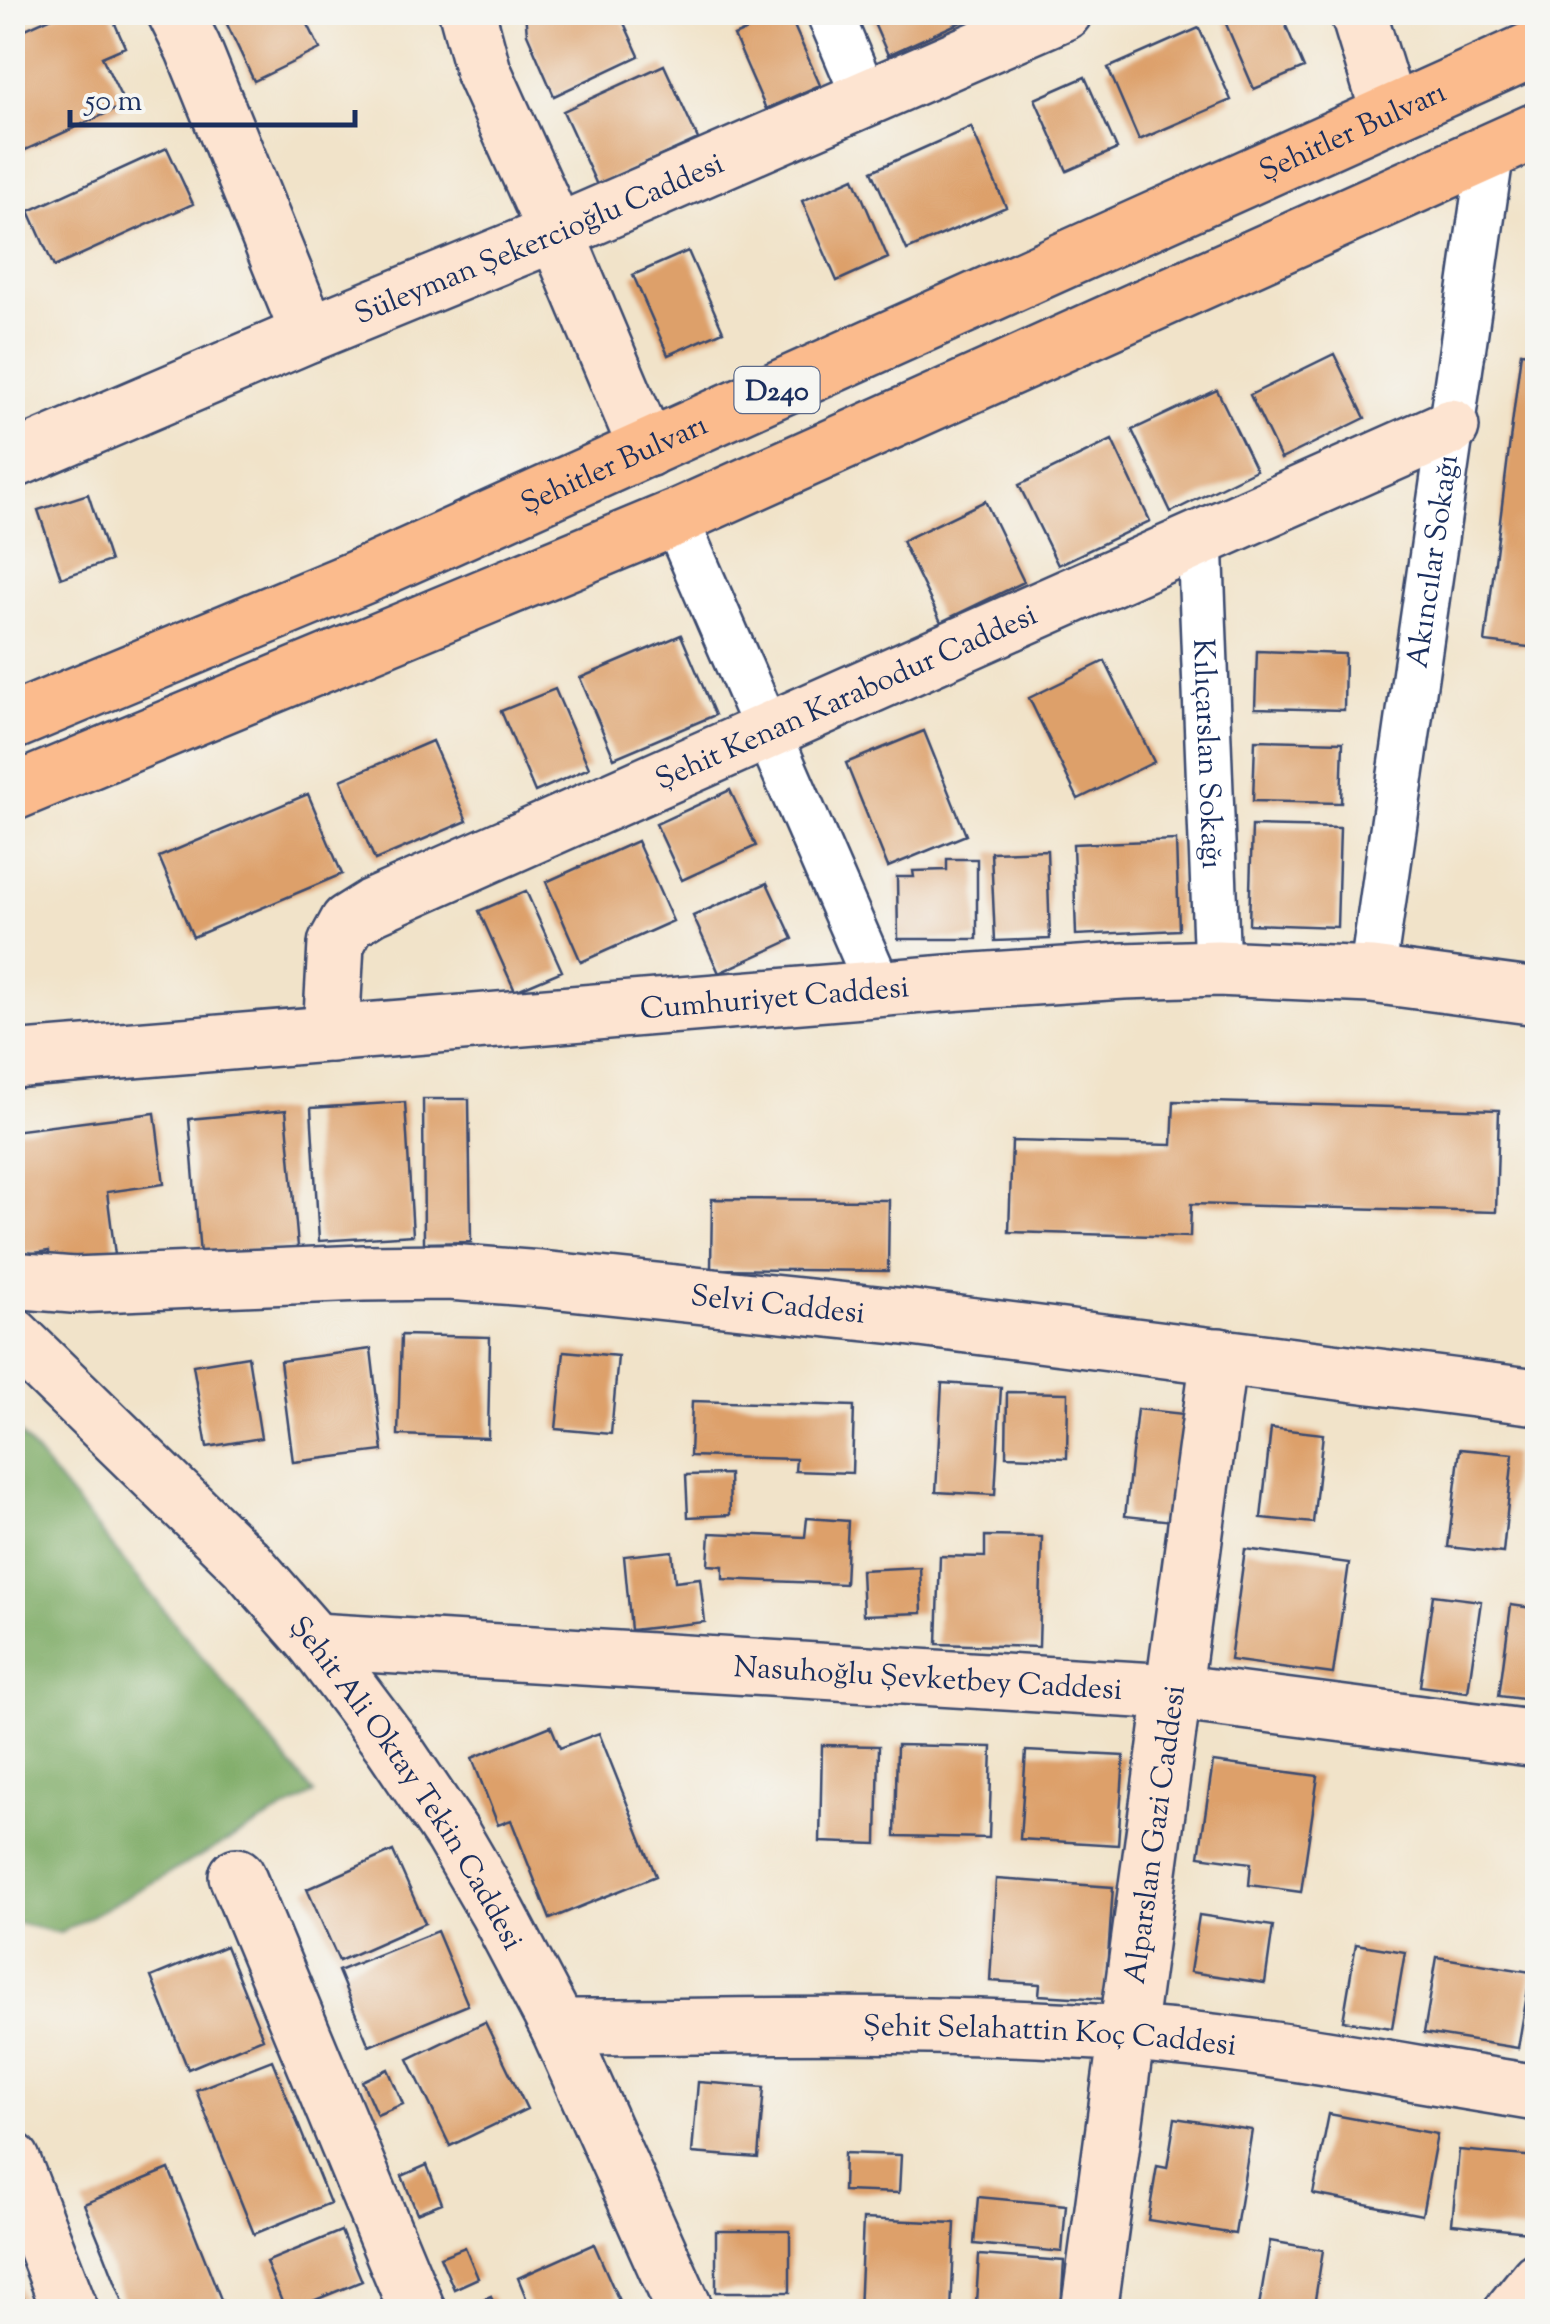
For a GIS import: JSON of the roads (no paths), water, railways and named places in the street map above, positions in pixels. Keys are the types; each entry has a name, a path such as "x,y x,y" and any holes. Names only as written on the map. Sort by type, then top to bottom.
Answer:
{"main road":[{"name":"Şehitler Bulvarı","path":"12,722 370,573 1538,47"},
{"name":"D240","path":"12,793 676,518 1514,140"}],"street":[{"path":"175,12 308,334"},
{"path":"468,12 483,71 647,449"},
{"path":"829,12 865,97"},
{"name":"Süleyman Şekercioğlu Caddesi","path":"12,462 308,334 556,233 1064,12"},
{"path":"1358,12 1389,113"},
{"name":"Akıncılar Sokağı","path":"1372,975 1451,427 1514,140"},
{"name":"Şehit Kenan Karabodur Caddesi","path":"331,1034 336,944 348,922 372,906 1451,427"},
{"path":"676,518 880,988"},
{"name":"Kılıçarslan Sokağı","path":"1200,539 1217,968"},
{"name":"Cumhuriyet Caddesi","path":"12,1060 1045,975 1217,968 1372,975 1538,997"},
{"name":"Selvi Caddesi","path":"12,1280 72,1285 449,1272 896,1316 1538,1397"},
{"name":"Şehit Ali Oktay Tekin Caddesi","path":"12,1335 246,1563 314,1640 392,1745 452,1834 558,2027 686,2312"},
{"name":"Alparslan Gazi Caddesi","path":"1089,2312 1219,1356"},
{"name":"Nasuhoğlu Şevketbey Caddesi","path":"314,1640 1173,1692 1538,1739"},
{"path":"237,1876 418,2312"},
{"name":"Şehit Selahattin Koç Caddesi","path":"558,2027 959,2027 1124,2034 1210,2041 1538,2093"},
{"path":"12,2160 71,2312"},
{"path":"1512,2312 1538,2280"}]}
